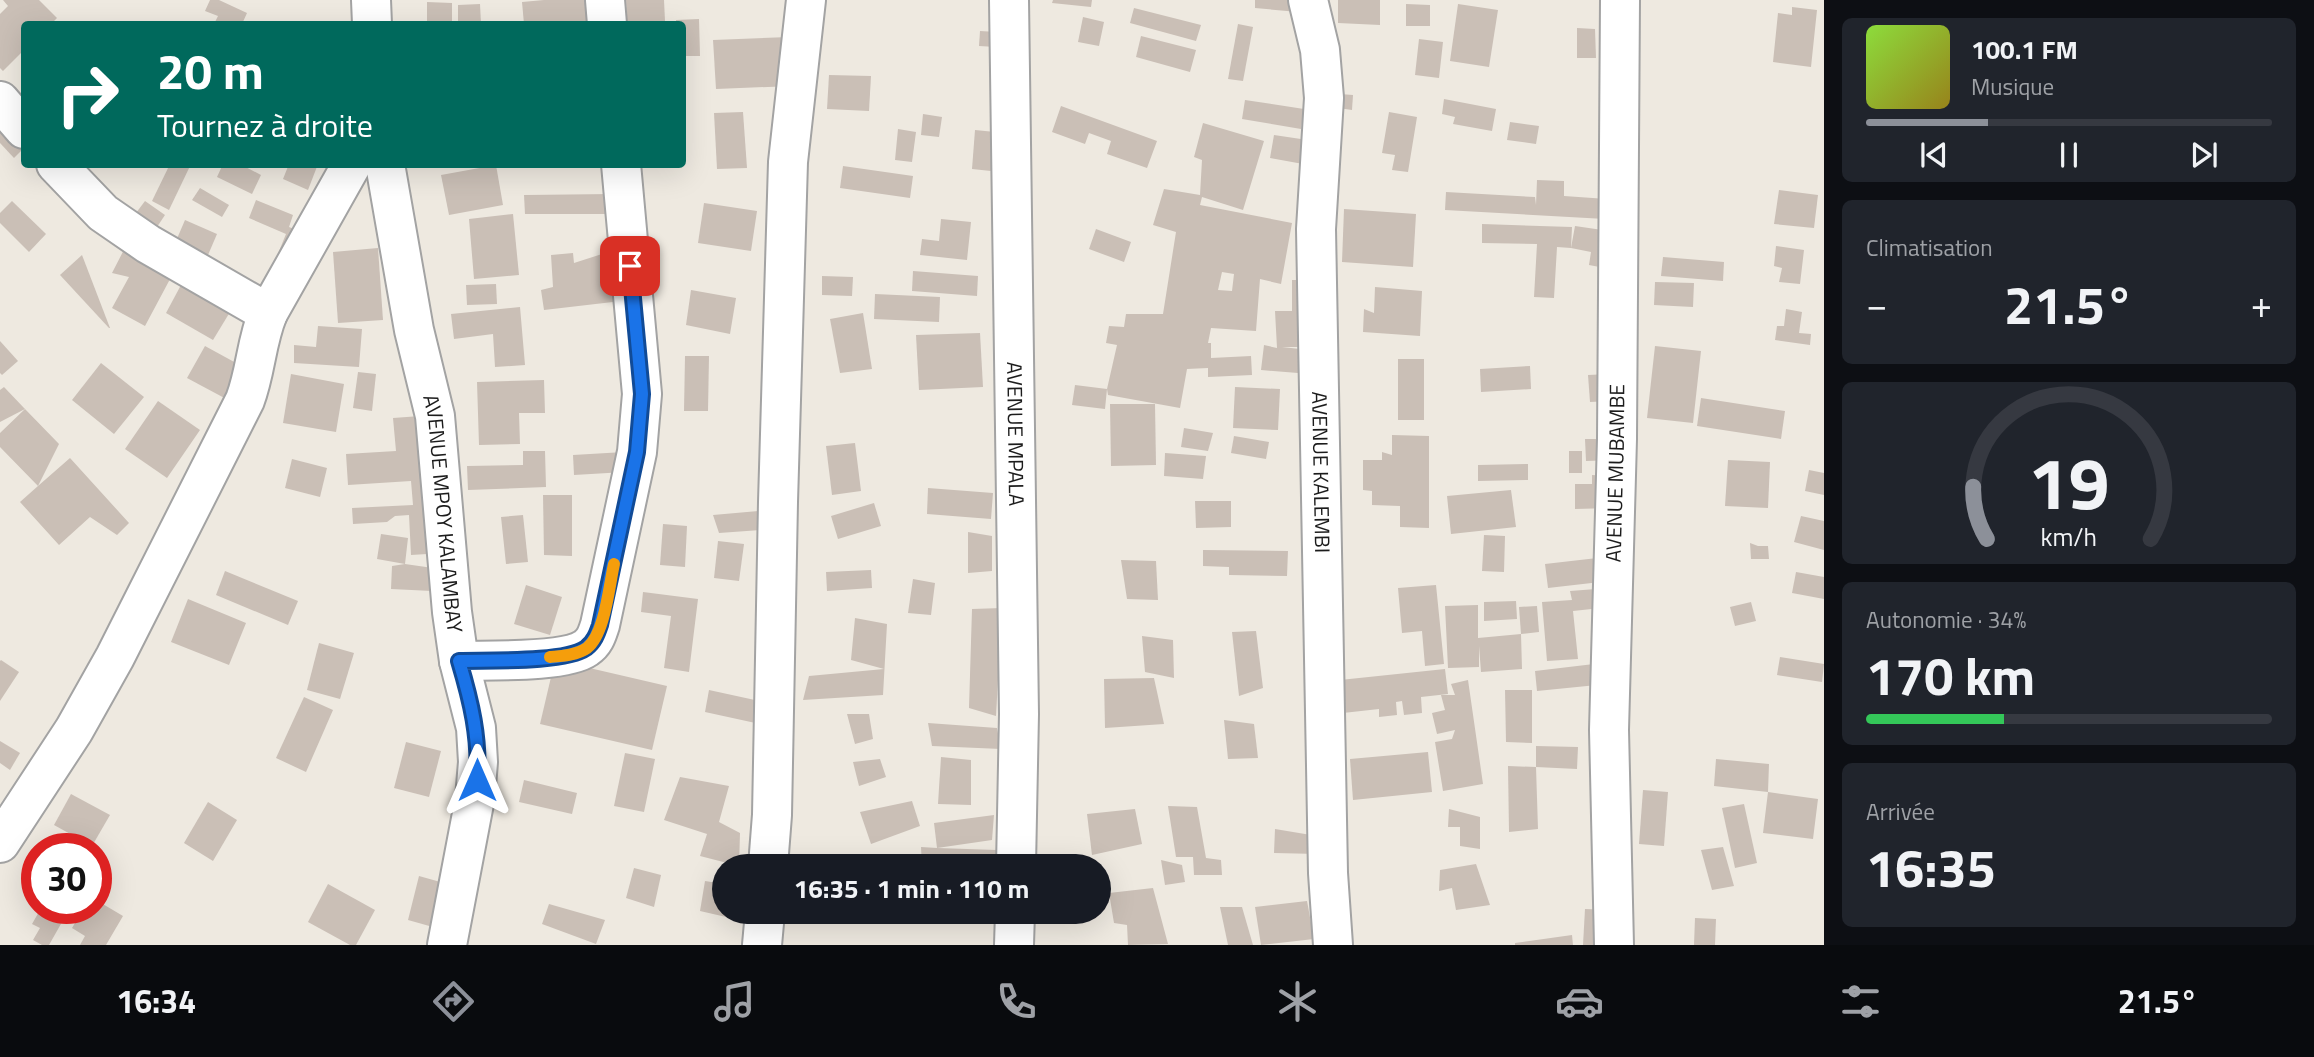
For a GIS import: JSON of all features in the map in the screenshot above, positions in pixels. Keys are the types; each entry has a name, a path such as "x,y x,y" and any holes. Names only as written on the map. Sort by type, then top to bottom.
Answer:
{"street":[{"path":"371,0 372,21"},
{"path":"605,0 607,21"},
{"path":"769,854 788,162 806,0"},
{"name":"AVENUE MPALA","path":"1009,0 1019,714 1016,854"},
{"name":"AVENUE KALEMBI","path":"1308,0 1320,50 1324,98 1316,229 1328,873 1334,945"},
{"name":"AVENUE MUBAMBE","path":"1614,945 1609,730 1617,439 1620,0"},
{"path":"0,101 21,126"},
{"path":"60,168 103,213 148,244 268,313"},
{"path":"0,844 74,730 115,657 246,400 259,336 268,313 350,168"},
{"name":"AVENUE MPOY KALAMBAY","path":"386,168 414,330 435,416 444,533 459,661 473,710 478,762 475,798 447,945"},
{"path":"459,661 548,658 575,654 587,648 596,638 637,452 642,394 621,168"},
{"path":"762,945 764,924"},
{"path":"1014,924 1014,945"}],"building":[{"path":"3,0 39,0 57,18 54,21 21,21 21,53 3,71 0,68 0,14 8,6"},
{"path":"210,0 219,0 247,13 243,21 216,21 218,16 205,11"},
{"path":"604,0 606,21 524,21 522,2"},
{"path":"626,0 664,0 665,21 627,21"},
{"path":"1053,0 1092,0 1091,7 1052,3"},
{"path":"1255,0 1300,0 1298,12 1255,8"},
{"path":"1338,0 1380,0 1380,25 1338,23"},
{"path":"427,2 452,3 452,21 427,21"},
{"path":"480,4 481,21 458,21 458,5"},
{"path":"1406,4 1430,5 1430,26 1406,26"},
{"path":"1458,4 1498,10 1489,67 1450,61"},
{"path":"1792,7 1817,10 1811,67 1773,62 1778,13 1792,15"},
{"path":"1134,8 1201,25 1196,41 1130,23"},
{"path":"1083,17 1104,22 1099,46 1078,42"},
{"path":"699,19 700,56 686,56 686,21 676,20"},
{"path":"1238,24 1253,27 1243,81 1228,79"},
{"path":"1577,28 1595,29 1596,58 1577,58"},
{"path":"980,31 997,32 996,47 979,46"},
{"path":"1141,36 1196,50 1190,72 1136,57"},
{"path":"789,37 792,86 716,89 713,40"},
{"path":"1419,39 1443,42 1439,78 1415,75"},
{"path":"829,75 871,76 869,111 827,109"},
{"path":"1340,94 1353,95 1352,110 1338,108"},
{"path":"1444,99 1496,109 1492,131 1453,124 1455,117 1442,114"},
{"path":"1245,100 1304,109 1301,129 1242,119"},
{"path":"1061,106 1157,141 1147,168 1107,154 1111,141 1089,133 1085,144 1052,132"},
{"path":"743,112 747,168 717,169 714,113"},
{"path":"1389,112 1417,117 1408,172 1392,170 1395,155 1382,153"},
{"path":"923,114 942,117 939,137 921,135"},
{"path":"0,116 21,138 21,151 14,158 0,143"},
{"path":"1510,122 1539,126 1536,144 1507,140"},
{"path":"1203,123 1264,141 1243,210 1202,197 1200,205 1292,223 1281,284 1260,279 1256,331 1211,328 1208,343 1211,343 1211,358 1251,356 1252,375 1208,377 1208,368 1187,369 1180,408 1108,395 1117,345 1106,343 1109,326 1124,327 1126,314 1163,314 1176,232 1153,225 1164,189 1200,195 1202,160 1194,157","holes":["1222,272 1234,274 1232,291 1218,290"]},
{"path":"898,129 916,132 912,162 895,160"},
{"path":"975,130 995,132 991,171 972,169"},
{"path":"1274,135 1321,142 1303,164 1270,158"},
{"path":"843,166 913,176 910,198 840,188"},
{"path":"168,168 189,168 169,210 152,201"},
{"path":"221,168 248,168 261,175 252,194 217,177"},
{"path":"287,168 316,168 308,190 283,179"},
{"path":"480,168 497,168 503,205 449,215 441,175"},
{"path":"1537,180 1564,181 1564,196 1607,199 1605,219 1445,210 1446,192 1535,197 1536,205"},
{"path":"200,188 229,205 222,217 192,200"},
{"path":"1779,190 1818,195 1814,228 1774,224"},
{"path":"612,194 613,214 525,214 524,195"},
{"path":"256,200 293,215 289,227 299,231 286,266 275,261 286,234 249,218"},
{"path":"12,201 46,234 29,252 0,223 0,213"},
{"path":"145,201 165,215 157,227 136,213"},
{"path":"704,203 757,211 751,251 698,243"},
{"path":"1344,209 1416,214 1413,267 1342,262"},
{"path":"513,214 519,275 474,279 469,219"},
{"path":"941,219 971,222 967,260 920,255 922,239 939,241"},
{"path":"185,220 217,234 208,255 176,241"},
{"path":"1482,224 1572,227 1571,248 1557,247 1554,298 1534,297 1537,244 1482,243"},
{"path":"1575,226 1616,232 1610,269 1589,265 1591,252 1571,248"},
{"path":"1096,229 1131,242 1124,262 1089,249"},
{"path":"129,240 177,266 145,326 112,308 129,277 112,273"},
{"path":"1776,246 1804,250 1800,284 1779,282 1782,268 1774,266"},
{"path":"378,248 383,320 338,323 333,252"},
{"path":"573,253 574,263 602,254 604,284 628,280 630,300 544,310 541,290 553,287 551,255"},
{"path":"82,255 110,328 60,275"},
{"path":"1663,257 1724,262 1723,281 1661,276"},
{"path":"913,271 978,276 977,296 912,291"},
{"path":"822,276 853,277 852,296 822,295"},
{"path":"1292,280 1312,280 1313,347 1282,347 1300,349 1298,373 1261,370 1264,345 1277,348 1275,311 1292,311"},
{"path":"1655,282 1694,283 1693,307 1654,305"},
{"path":"496,284 497,304 467,305 466,285"},
{"path":"181,285 230,312 213,340 166,313"},
{"path":"1375,287 1422,291 1420,336 1363,332 1364,309 1374,313"},
{"path":"691,290 736,298 730,334 686,325"},
{"path":"875,294 940,297 939,322 874,319"},
{"path":"520,307 525,365 495,367 493,334 454,339 451,314"},
{"path":"1786,309 1802,312 1799,333 1811,334 1810,345 1775,340 1777,326 1784,326"},
{"path":"863,313 872,369 840,373 830,319"},
{"path":"318,326 362,329 359,367 294,363 294,345 316,347"},
{"path":"980,333 983,387 919,390 916,335"},
{"path":"0,341 18,361 2,375 0,373"},
{"path":"205,346 247,369 230,401 187,378"},
{"path":"1655,346 1701,351 1693,423 1647,418"},
{"path":"685,356 709,356 708,411 684,411"},
{"path":"1398,359 1424,359 1424,420 1398,420"},
{"path":"101,363 144,397 114,434 72,400"},
{"path":"1530,366 1531,389 1481,392 1480,369"},
{"path":"358,372 376,374 372,411 353,408"},
{"path":"291,374 344,384 336,432 283,423"},
{"path":"1609,374 1611,401 1590,402 1588,375"},
{"path":"544,380 545,413 519,413 520,444 479,445 477,382"},
{"path":"1075,385 1107,389 1105,409 1072,405"},
{"path":"4,387 25,409 0,422 0,390"},
{"path":"1235,387 1280,389 1278,430 1233,428"},
{"path":"1701,398 1785,411 1781,439 1697,426"},
{"path":"158,401 200,430 167,478 125,449"},
{"path":"1110,404 1155,404 1156,465 1111,466"},
{"path":"25,409 59,444 38,486 0,447 0,433"},
{"path":"434,415 443,553 411,555 409,515 395,516 387,522 353,524 352,508 413,505 411,481 348,485 346,454 396,451 393,418"},
{"path":"1184,428 1213,433 1208,451 1181,447"},
{"path":"1392,435 1429,436 1429,528 1400,527 1400,506 1372,505 1372,491 1363,490 1363,460 1382,460 1382,452 1392,455"},
{"path":"1234,436 1269,442 1266,459 1231,453"},
{"path":"1585,439 1614,439 1615,460 1586,461"},
{"path":"855,443 861,491 832,495 826,446"},
{"path":"523,451 545,451 546,487 468,490 467,466 523,465"},
{"path":"1569,451 1582,451 1582,473 1569,473"},
{"path":"624,452 625,472 574,475 573,455"},
{"path":"1165,453 1206,456 1203,479 1164,476"},
{"path":"70,458 129,523 117,535 90,517 59,545 20,502"},
{"path":"292,459 327,468 320,497 285,488"},
{"path":"1728,460 1770,462 1768,508 1725,506"},
{"path":"1528,464 1528,480 1478,481 1478,465"},
{"path":"1809,470 1824,473 1824,495 1805,491"},
{"path":"1592,475 1612,476 1612,508 1575,509 1575,484 1592,484"},
{"path":"928,488 993,493 991,519 927,514"},
{"path":"1511,490 1516,527 1451,534 1447,496"},
{"path":"543,495 572,495 572,556 544,555"},
{"path":"1195,501 1231,501 1231,527 1196,528"},
{"path":"874,503 881,526 838,539 831,516"},
{"path":"771,510 773,529 719,533 713,515"},
{"path":"523,515 528,562 506,564 501,517"},
{"path":"1801,516 1824,521 1824,550 1794,542"},
{"path":"663,524 687,526 685,567 660,565"},
{"path":"968,532 992,536 992,571 968,573"},
{"path":"381,534 408,538 405,564 377,559"},
{"path":"1484,535 1505,536 1504,572 1482,571"},
{"path":"718,541 744,544 739,581 714,578"},
{"path":"1750,543 1768,546 1769,559 1751,559"},
{"path":"1203,550 1288,551 1287,576 1229,575 1229,567 1203,566"},
{"path":"1606,557 1609,581 1548,588 1545,564"},
{"path":"1121,560 1156,561 1158,600 1127,599"},
{"path":"405,564 433,568 432,591 391,589 392,566"},
{"path":"871,570 872,588 827,591 826,572"},
{"path":"225,571 298,601 288,625 216,595"},
{"path":"1796,572 1824,577 1824,599 1792,593"},
{"path":"913,579 935,583 931,615 908,613"},
{"path":"526,585 562,597 550,635 514,624"},
{"path":"1436,585 1444,664 1425,666 1422,631 1402,633 1398,588"},
{"path":"1609,588 1610,607 1573,611 1578,659 1547,661 1542,602 1572,600 1570,591"},
{"path":"643,592 698,599 689,672 664,668 671,616 641,612"},
{"path":"188,599 246,623 229,665 171,642"},
{"path":"1516,601 1517,619 1484,621 1484,602"},
{"path":"1751,602 1756,621 1735,626 1730,607"},
{"path":"1478,605 1478,638 1521,634 1522,669 1481,672 1479,646 1479,667 1448,668 1445,606"},
{"path":"1537,606 1539,632 1521,634 1519,607"},
{"path":"1002,608 996,716 969,708 972,609"},
{"path":"855,618 887,624 883,695 803,700 809,676 884,669 851,660"},
{"path":"1256,631 1263,688 1239,696 1232,632"},
{"path":"1142,636 1173,640 1174,678 1145,672"},
{"path":"319,643 354,653 340,699 307,690"},
{"path":"1780,657 1824,664 1822,682 1777,675"},
{"path":"555,660 667,686 652,750 540,724"},
{"path":"0,661 19,672 0,701"},
{"path":"1594,664 1597,685 1537,691 1535,671"},
{"path":"1445,669 1448,694 1421,697 1422,713 1404,715 1402,701 1396,702 1397,715 1379,717 1379,709 1343,713 1340,680"},
{"path":"1154,678 1164,724 1105,728 1104,679"},
{"path":"1468,680 1483,784 1443,791 1435,742 1452,739 1455,730 1437,734 1432,713 1445,710 1441,695 1455,695 1451,684"},
{"path":"709,690 764,702 760,724 705,712"},
{"path":"1505,690 1532,690 1532,743 1506,742"},
{"path":"304,697 333,710 306,772 276,758"},
{"path":"847,714 869,714 873,739 855,744"},
{"path":"1224,720 1254,724 1258,758 1228,759"},
{"path":"928,723 997,728 1001,749 932,746"},
{"path":"0,741 20,753 10,770 0,763"},
{"path":"406,742 441,751 429,797 394,788"},
{"path":"1536,746 1578,747 1577,769 1536,767"},
{"path":"1428,752 1432,792 1353,800 1350,759"},
{"path":"625,753 655,759 644,812 614,806"},
{"path":"941,757 971,760 971,805 938,804"},
{"path":"880,759 886,777 859,786 853,762"},
{"path":"1716,759 1769,764 1768,792 1714,786"},
{"path":"1508,766 1536,767 1538,829 1509,832"},
{"path":"680,777 729,786 719,822 740,833 739,854 712,854 712,859 700,856 707,834 664,820"},
{"path":"524,780 577,793 572,814 519,802"},
{"path":"1643,790 1668,792 1664,846 1639,844"},
{"path":"1768,792 1818,799 1813,839 1763,833"},
{"path":"71,794 110,815 100,833 68,833 54,825"},
{"path":"912,801 920,826 871,844 860,812"},
{"path":"208,802 237,820 213,861 184,843"},
{"path":"1744,804 1757,863 1735,868 1722,808"},
{"path":"1168,806 1197,807 1206,858 1221,860 1222,875 1194,875 1193,857 1176,857"},
{"path":"1135,809 1142,844 1092,854 1087,814"},
{"path":"1449,809 1480,817 1480,849 1460,846 1460,827 1448,827"},
{"path":"994,815 992,840 937,848 934,823"},
{"path":"1275,829 1317,836 1318,854 1274,853"},
{"path":"921,847 997,850 998,854 921,854"},
{"path":"1723,847 1734,886 1712,890 1701,850"},
{"path":"1161,860 1182,865 1185,882 1165,885"},
{"path":"1476,864 1490,905 1456,910 1452,888 1439,891 1440,870"},
{"path":"634,868 661,875 654,907 626,898"},
{"path":"419,876 451,885 440,929 408,920"},
{"path":"705,881 712,882 712,914 700,911"},
{"path":"328,884 375,910 356,945 350,945 308,922"},
{"path":"1153,888 1168,944 1128,945 1127,925 1114,923 1111,893"},
{"path":"1307,901 1314,939 1261,945 1255,907"},
{"path":"549,904 605,920 596,944 542,924"},
{"path":"1220,907 1242,907 1253,945 1228,945"},
{"path":"112,909 123,916 106,945 80,945 85,936 72,928 74,924 112,924"},
{"path":"1585,909 1609,910 1607,945 1583,945"},
{"path":"1695,918 1716,919 1715,945 1694,945"},
{"path":"32,924 61,924 49,945 33,940 40,928"},
{"path":"1572,935 1573,945 1515,945 1515,943"}],"slow traffic":[{"path":"550,657 575,654 587,648 596,638 614,564"}],"route":[{"path":"477,780 476,728 459,661 548,658 575,654 587,648 596,638 600,625 637,452 642,394 630,266"}]}
